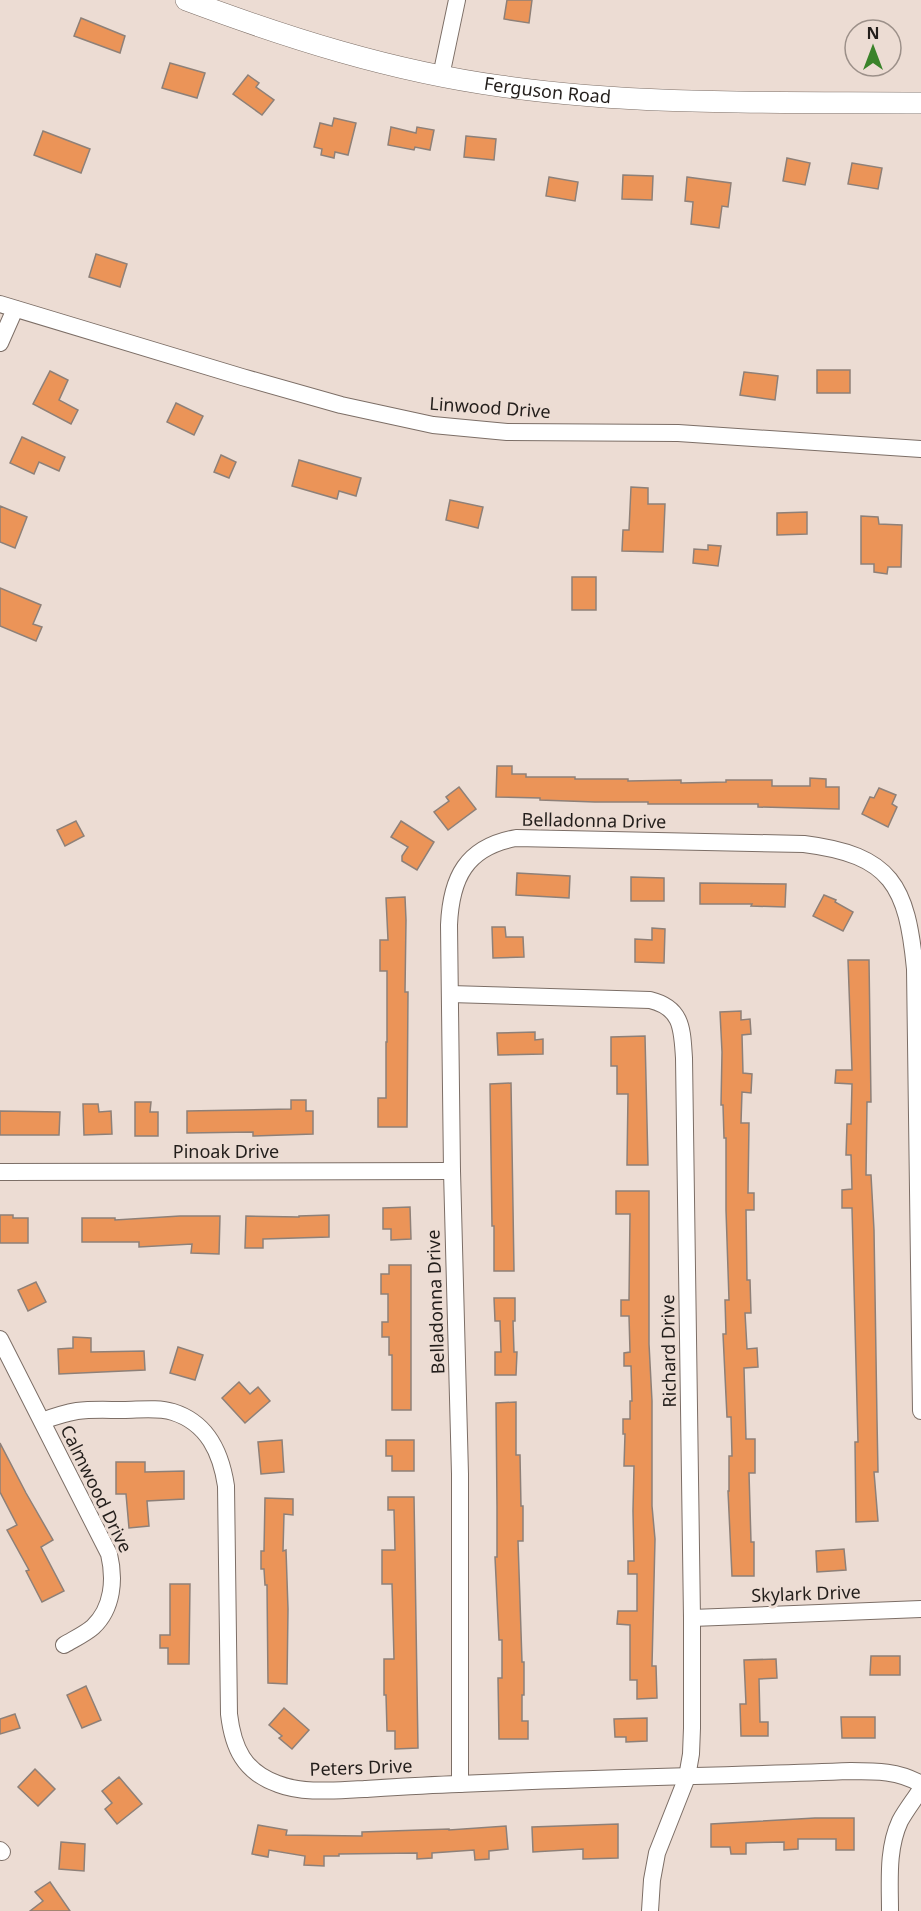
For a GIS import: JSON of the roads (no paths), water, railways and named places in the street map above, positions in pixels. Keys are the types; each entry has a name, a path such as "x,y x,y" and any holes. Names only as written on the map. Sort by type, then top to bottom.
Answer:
{"street":[{"name":"Ferguson Road","path":"186,0 257,27 363,59 498,86 598,98 736,102 921,103"},
{"path":"441,76 457,0"},
{"path":"0,343 7,306"},
{"name":"Linwood Drive","path":"7,306 253,381 341,405 433,425 507,432 688,433 921,449"},
{"name":"Belladonna Drive","path":"460,1784 460,1474 452,1171 449,925 452,896 461,872 472,859 491,844 516,838 804,844 848,852 866,860 890,879 907,913 915,969 921,1411"},
{"name":"Richard Drive","path":"450,994 650,1000 672,1010 680,1024 684,1058 692,1728 687,1777 657,1853 650,1911"},
{"name":"Pinoak Drive","path":"0,1172 452,1171"},
{"name":"Calmwood Drive","path":"0,1339 109,1554 112,1568 112,1592 102,1615 94,1626 64,1645"},
{"name":"Peters Drive","path":"42,1421 79,1410 155,1409 184,1417 210,1439 223,1466 226,1486 229,1714 232,1736 247,1764 260,1775 277,1784 318,1790 875,1771 901,1774 921,1784"},
{"name":"Skylark Drive","path":"692,1618 921,1609"},
{"path":"890,1911 890,1872 895,1836 900,1822 921,1789"}]}
